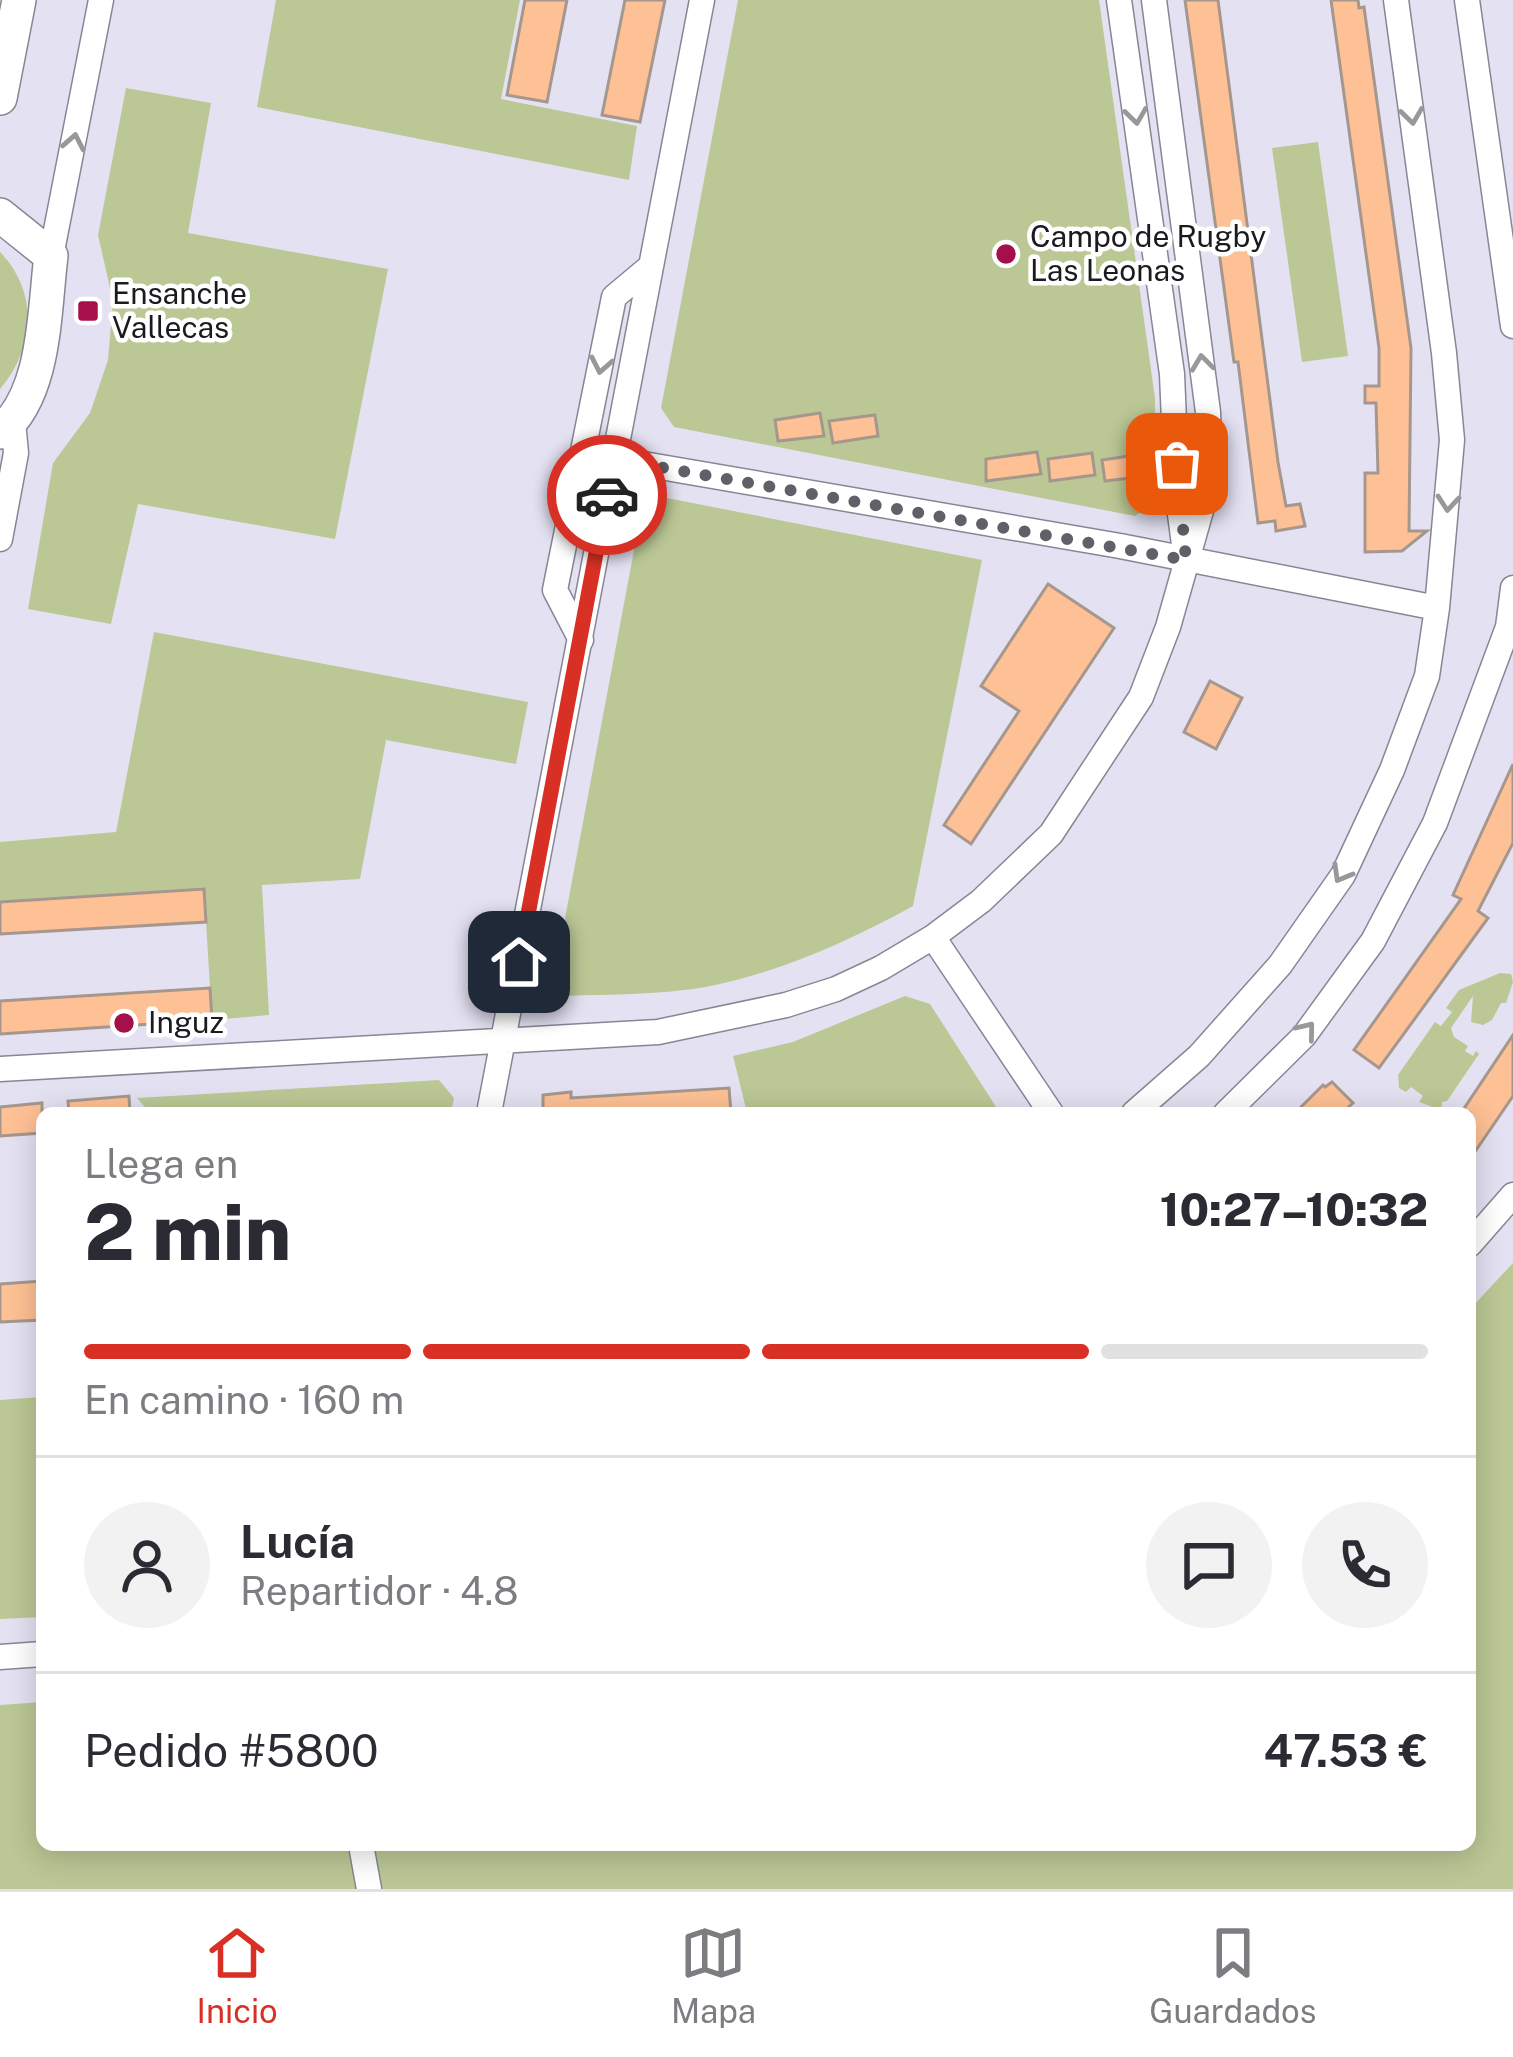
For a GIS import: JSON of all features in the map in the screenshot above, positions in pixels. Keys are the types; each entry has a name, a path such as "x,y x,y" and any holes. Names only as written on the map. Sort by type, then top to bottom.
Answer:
{"main road":[{"path":"0,98 19,0"},
{"path":"0,215 51,256 37,361 28,392 6,427"}],"street":[{"path":"51,256 101,0"},
{"path":"490,1107 702,0"},
{"path":"1119,0 1172,374 1177,492 1186,560"},
{"path":"0,1070 658,1032 720,1022 836,989 934,937 981,901 1051,834 1141,697 1168,627 1210,479 1208,412 1154,0"},
{"path":"1141,1107 1199,1056 1267,980 1342,874 1392,770 1427,676 1452,440 1396,0"},
{"path":"1467,0 1513,326"},
{"path":"581,640 555,590 614,297 651,266"},
{"path":"0,539 16,452 6,427"},
{"path":"614,459 1437,608"},
{"path":"1232,1107 1304,1036 1373,941 1435,823 1510,627 1513,588"},
{"path":"934,937 1046,1107"},
{"path":"1476,1237 1513,1196"},
{"path":"0,1657 36,1654"},
{"path":"362,1851 369,1889"}],"green space":[{"path":"276,0 520,0 501,99 637,126 629,180 257,107"},
{"path":"738,0 1099,0 1155,398 1154,502 1135,516 674,427 661,408"},
{"path":"126,88 211,103 188,233 388,269 335,539 138,504 111,624 28,609 53,463 90,413 108,360 113,301 98,235"},
{"path":"1318,142 1348,356 1302,362 1272,148"},
{"path":"0,252 21,285 28,320 20,356 0,389"},
{"path":"662,497 982,560 913,906 813,954 734,981 672,992 567,996 554,977 641,513"},
{"path":"154,632 528,702 516,764 386,740 360,879 262,885 269,1015 212,1020 204,889 0,902 0,842 116,832"},
{"path":"1500,973 1511,974 1513,982 1506,1003 1501,1003 1492,1020 1483,1025 1471,1022 1473,996 1451,1028 1454,1037 1468,1046 1465,1051 1479,1054 1447,1101 1433,1107 1419,1102 1423,1096 1411,1087 1406,1092 1399,1088 1398,1075 1435,1022 1441,1026 1452,1012 1446,1008 1459,990"},
{"path":"905,996 930,1004 996,1107 746,1107 733,1056 793,1042"},
{"path":"439,1080 454,1098 452,1107 145,1107 137,1098"},
{"path":"1513,1263 1513,1889 0,1889 0,1705 36,1702 36,1851 1476,1851 1476,1303"},
{"path":"36,1397 36,1617 0,1619 0,1400"}],"building":[{"path":"525,0 567,0 547,102 507,95"},
{"path":"625,0 665,0 640,122 602,115"},
{"path":"1185,0 1218,0 1278,462 1286,506 1300,504 1305,526 1276,531 1275,521 1258,523"},
{"path":"1331,0 1358,0 1359,8 1364,7 1411,348 1409,531 1427,531 1402,551 1365,552 1365,473 1378,473 1376,403 1365,403 1365,386 1379,386 1379,348"},
{"path":"820,413 824,436 778,441 775,420"},
{"path":"875,415 878,436 833,443 829,421"},
{"path":"1037,452 1041,474 986,481 986,459"},
{"path":"1156,452 1156,475 1105,481 1102,460"},
{"path":"1092,453 1095,475 1050,481 1048,459"},
{"path":"1048,584 1114,628 971,844 944,825 1019,711 981,686"},
{"path":"1210,681 1242,698 1216,749 1184,732"},
{"path":"1513,764 1513,843 1478,911 1488,918 1379,1068 1354,1050 1461,899 1453,895"},
{"path":"204,889 206,922 0,934 0,902"},
{"path":"210,988 212,1020 0,1034 0,1001"},
{"path":"1513,1035 1513,1096 1476,1150 1476,1107 1465,1107"},
{"path":"1332,1082 1353,1103 1349,1107 1301,1107"},
{"path":"729,1088 731,1107 543,1107 543,1095 571,1092 571,1098"},
{"path":"129,1096 130,1107 68,1107 68,1101"},
{"path":"42,1103 36,1107 36,1133 0,1136 0,1107"},
{"path":"36,1281 36,1320 0,1322 0,1284"}],"way so far":[{"path":"607,495 614,459 1186,560 1177,464"}],"place":[{"name":"Campo de Rugby Las Leonas","path":"1006,254"},
{"name":"Ensanche Vallecas","path":"88,311"},
{"name":"Inguz","path":"124,1023"}],"route":[{"path":"519,962 607,495"}]}
